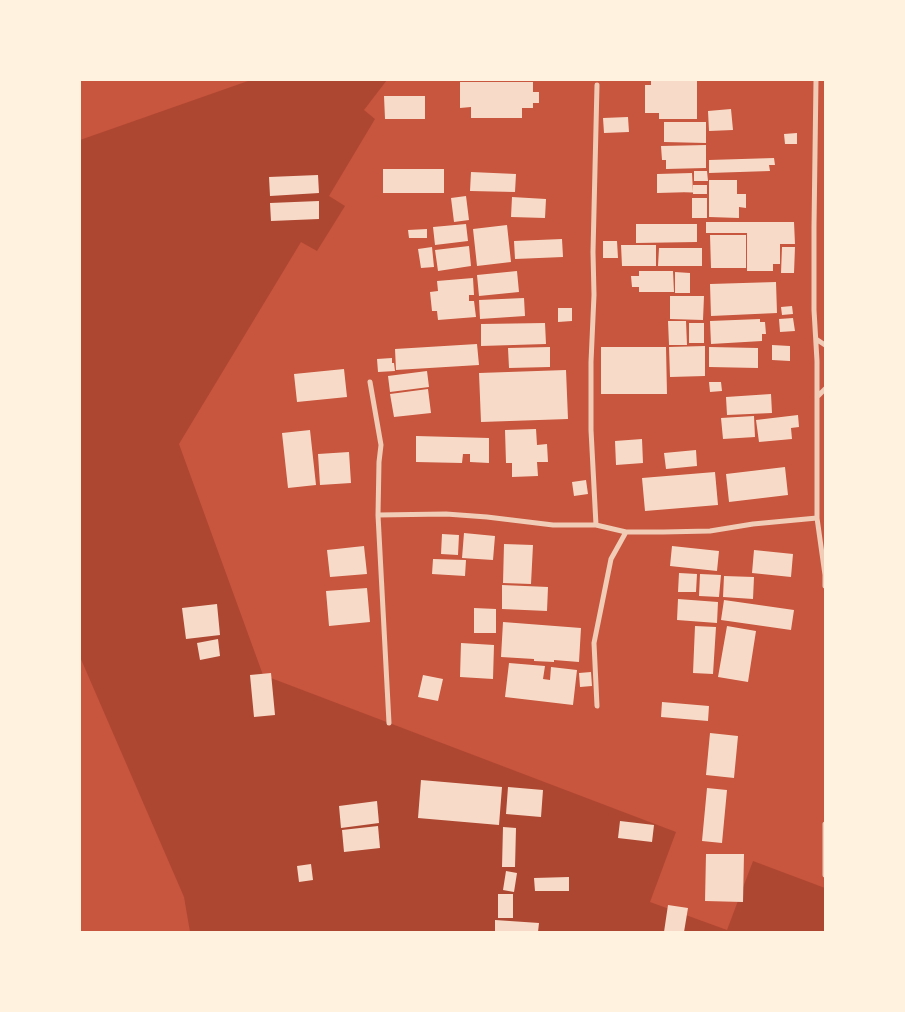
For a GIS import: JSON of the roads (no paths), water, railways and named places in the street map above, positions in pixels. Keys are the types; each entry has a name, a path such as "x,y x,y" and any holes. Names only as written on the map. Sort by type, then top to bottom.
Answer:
{"street":[{"path":"816,80 814,310 817,397 817,518 825,586"},
{"path":"596,525 591,430 591,362 594,295 593,252 597,85"},
{"path":"816,339 825,345"},
{"path":"370,382 381,445 378,515 389,723"},
{"path":"817,397 825,389"},
{"path":"378,515 446,514 553,525 596,525 626,532 710,531 753,524 817,518"},
{"path":"597,706 594,642 610,559 626,532"},
{"path":"825,824 825,875"}]}
